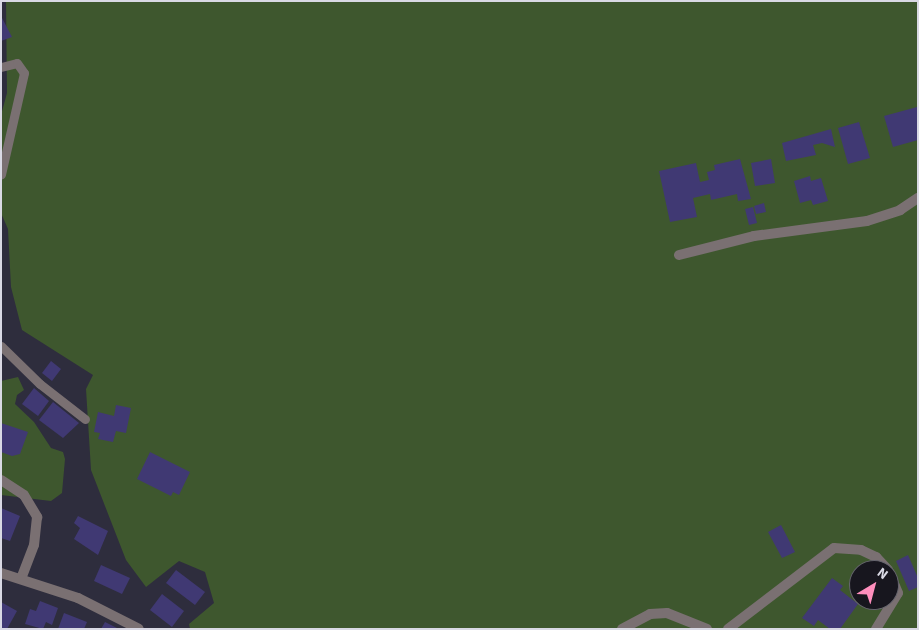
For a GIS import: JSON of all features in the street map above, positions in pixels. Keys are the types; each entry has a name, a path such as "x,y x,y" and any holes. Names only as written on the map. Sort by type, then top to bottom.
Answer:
{"street":[{"path":"679,255 754,236 867,221 900,210 918,198"},
{"path":"1,480 24,495 37,518 34,545 21,579"},
{"path":"728,629 834,548 861,550 879,560"},
{"path":"1,573 78,598 139,629"},
{"path":"876,629 888,610"},
{"path":"622,629 650,614 667,613 707,629"}],"lane":[{"path":"1,67 17,63 24,73 1,174"},
{"path":"1,346 40,384 85,419"}],"green space":[{"path":"6,1 918,1 918,629 190,629 189,624 214,603 205,572 179,561 146,587 126,560 91,470 86,389 93,375 22,330 11,287 8,229 1,213 1,115 7,93"},
{"path":"18,377 24,390 17,395 15,404 34,422 51,448 63,452 65,459 62,493 51,501 1,495 1,381"}],"building":[{"path":"1,16 12,37 1,41"},
{"path":"917,107 918,140 893,147 884,116"},
{"path":"859,122 870,158 848,164 838,128"},
{"path":"831,129 835,147 822,143 813,145 816,155 786,161 782,143"},
{"path":"740,159 751,199 738,201 737,194 711,200 710,194 693,198 697,217 670,222 659,171 696,163 700,182 709,180 707,172 715,170 714,165"},
{"path":"771,159 775,183 755,186 751,163"},
{"path":"810,176 811,181 821,178 828,201 813,205 811,200 800,203 794,181"},
{"path":"764,203 766,212 756,214 754,206"},
{"path":"753,207 757,223 749,225 745,209"},
{"path":"51,361 61,369 52,381 42,373"},
{"path":"34,388 49,401 38,416 22,404"},
{"path":"53,402 79,423 63,438 39,420"},
{"path":"116,405 131,408 126,433 116,431 113,442 98,439 100,433 94,432 98,412 114,416"},
{"path":"1,423 28,432 20,454 12,456 1,452"},
{"path":"150,452 190,472 179,495 173,492 171,496 137,479"},
{"path":"1,508 20,516 10,541 1,538"},
{"path":"78,516 108,531 98,555 74,539 80,528 74,523"},
{"path":"781,525 795,552 782,558 768,532"},
{"path":"908,555 918,578 918,587 909,591 899,568 898,560"},
{"path":"101,565 130,578 122,594 94,581"},
{"path":"176,570 205,592 195,605 166,583"},
{"path":"832,578 843,586 840,590 849,597 849,610 854,610 840,629 830,629 818,620 814,626 802,618"},
{"path":"162,594 184,611 172,627 150,610"},
{"path":"40,601 58,608 52,625 46,622 43,629 25,624 30,609 36,611"},
{"path":"1,602 17,611 7,629 1,629"},
{"path":"64,613 87,622 84,629 58,629"},
{"path":"105,622 119,629 101,629"}]}
